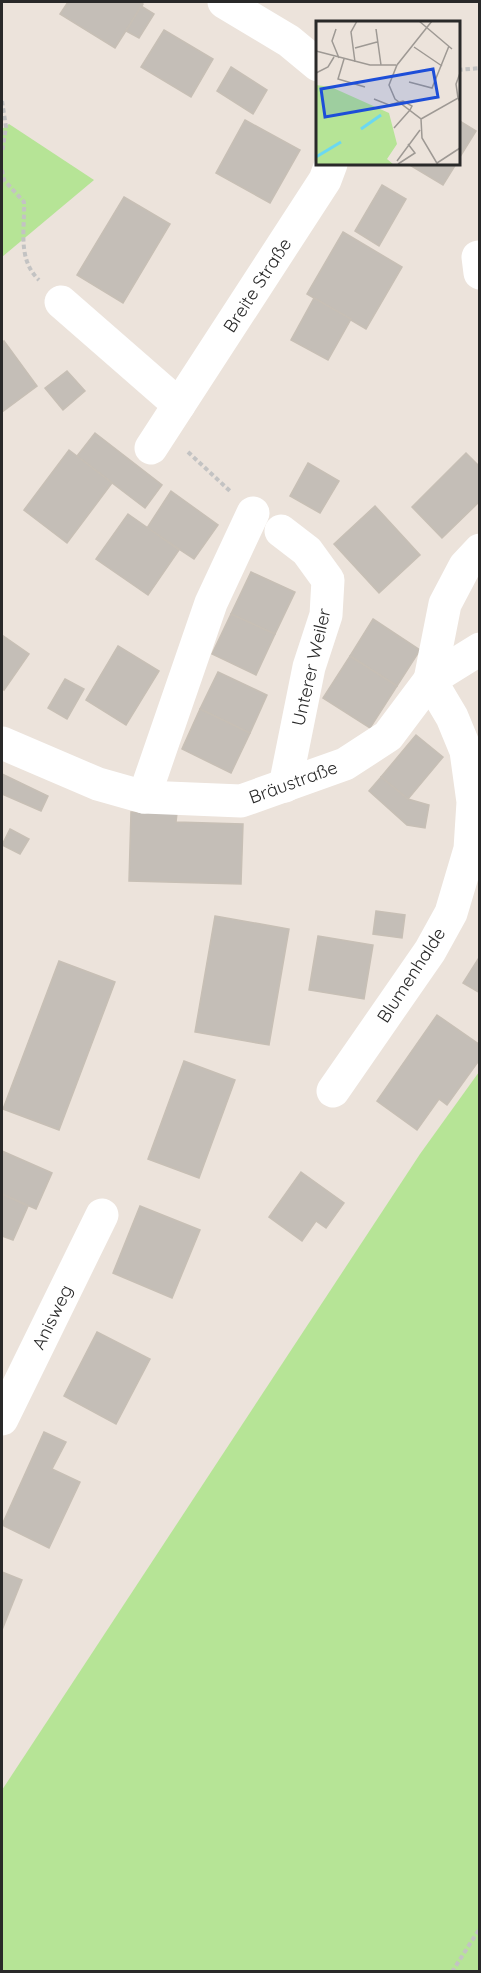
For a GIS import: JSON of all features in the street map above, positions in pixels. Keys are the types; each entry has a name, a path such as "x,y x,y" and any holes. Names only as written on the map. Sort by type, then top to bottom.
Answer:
{"street":[{"path":"225,2 289,41 316,63"},
{"name":"Breite Straße","path":"164,427 325,180 331,165"},
{"path":"61,302 164,427"},
{"path":"144,797 211,603 253,513"},
{"name":"Unterer Weiler","path":"281,531 308,551 328,580 326,615 309,667 285,786"},
{"path":"430,680 445,603 465,566 480,550"},
{"name":"Bräustraße","path":"2,742 98,784 144,797 241,801 345,764 388,736 430,680 480,649"},
{"name":"Blumenhalde","path":"333,1091 430,951 451,913 470,849 473,802 466,751 452,717 430,680"},
{"name":"Anisweg","path":"2,1419 102,1215"}],"path":[{"path":"460,70 480,68"},
{"path":"2,101 6,127 2,153"},
{"path":"2,170 4,180 24,202 23,253 30,272 61,302"},
{"path":"164,427 253,513"},
{"path":"452,1971 480,1928"}],"green space":[{"path":"9,124 94,180 2,257 2,129"},
{"path":"479,1072 479,1971 2,1971 2,1790 420,1154"}],"building":[{"path":"68,2 139,2 143,4 115,48 60,14"},
{"path":"141,6 154,14 139,38 126,31"},
{"path":"164,30 213,59 191,97 141,67"},
{"path":"231,67 267,90 253,114 217,91"},
{"path":"245,120 300,150 270,203 216,173"},
{"path":"460,121 476,131 460,157"},
{"path":"410,165 455,165 443,185"},
{"path":"382,185 406,199 379,246 355,231"},
{"path":"124,197 170,224 123,303 77,275"},
{"path":"343,232 402,267 366,329 307,294"},
{"path":"314,298 351,319 328,360 291,340"},
{"path":"4,341 37,386 2,412 2,343"},
{"path":"67,371 85,391 63,410 45,388"},
{"path":"95,433 162,485 145,508 77,456"},
{"path":"69,450 112,483 67,543 24,510"},
{"path":"466,453 480,467 480,501 442,538 412,507"},
{"path":"308,463 339,481 320,513 290,496"},
{"path":"171,491 218,525 194,559 147,528"},
{"path":"375,506 420,555 379,593 334,544"},
{"path":"128,514 179,550 148,595 96,559"},
{"path":"251,572 295,592 275,634 231,614"},
{"path":"231,614 275,634 256,675 212,654"},
{"path":"373,619 420,650 397,686 350,656"},
{"path":"2,635 29,654 4,690 2,688"},
{"path":"118,646 159,671 126,725 86,700"},
{"path":"350,656 397,686 370,728 323,698"},
{"path":"218,672 267,695 250,733 200,709"},
{"path":"65,679 84,689 67,719 48,708"},
{"path":"200,709 250,733 231,773 182,749"},
{"path":"416,735 443,757 408,799 381,777"},
{"path":"2,774 48,796 41,811 2,794"},
{"path":"381,777 408,799 429,805 425,828 407,825 369,791"},
{"path":"131,812 177,813 176,822 243,824 241,884 129,881"},
{"path":"10,829 29,839 20,854 2,845"},
{"path":"376,911 405,915 402,938 373,934"},
{"path":"215,916 289,929 269,1045 195,1032"},
{"path":"318,936 373,945 364,999 309,990"},
{"path":"480,956 480,993 463,983"},
{"path":"59,961 115,982 59,1130 3,1109"},
{"path":"437,1015 480,1045 480,1059 447,1105 439,1099 417,1130 377,1101"},
{"path":"184,1061 235,1080 199,1178 148,1159"},
{"path":"2,1151 52,1173 36,1209 2,1194"},
{"path":"301,1172 344,1203 326,1228 316,1221 302,1241 269,1217"},
{"path":"2,1194 28,1206 13,1240 2,1236"},
{"path":"140,1206 200,1230 172,1298 113,1273"},
{"path":"97,1332 150,1359 116,1424 64,1396"},
{"path":"44,1432 66,1442 52,1469 80,1482 49,1548 2,1525"},
{"path":"2,1572 22,1580 2,1630"}]}
